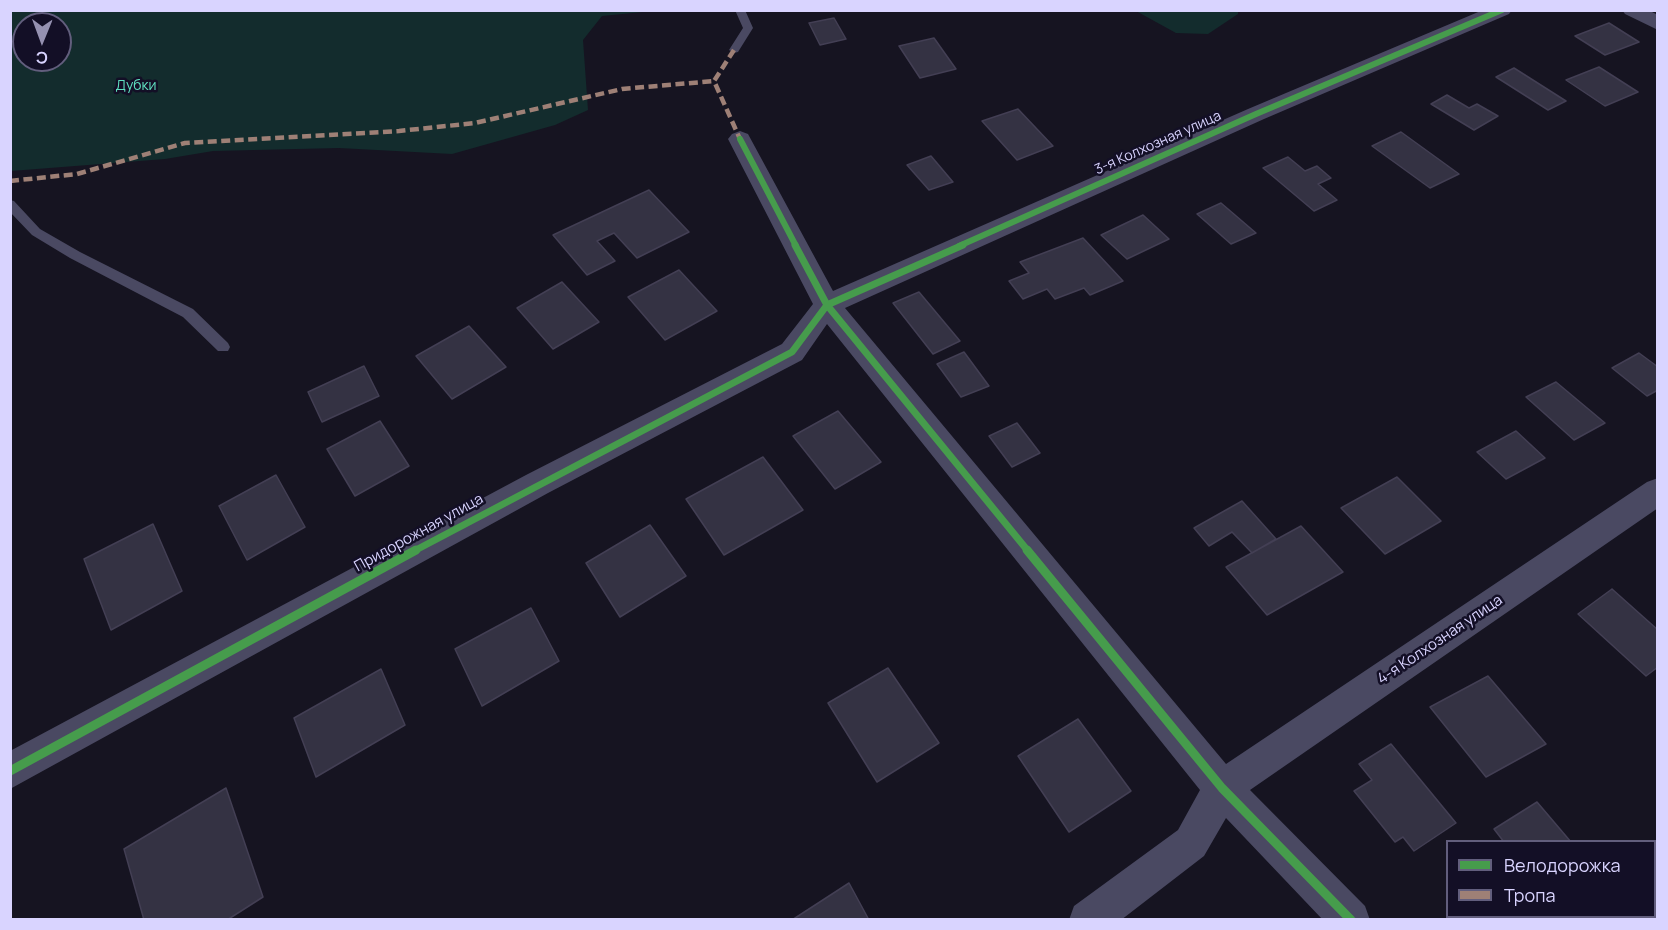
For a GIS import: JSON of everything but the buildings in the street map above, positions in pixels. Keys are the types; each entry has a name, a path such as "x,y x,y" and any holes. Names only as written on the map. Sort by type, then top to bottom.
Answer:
{"street":[{"name":"3-я Колхозная улица","path":"827,305 1256,114 1502,10"},
{"path":"1632,10 1658,24"},
{"path":"740,139 827,305 1222,788 1351,920"},
{"name":"Придорожная улица","path":"10,771 537,484 792,352 827,305"},
{"name":"4-я Колхозная улица","path":"1222,788 1658,491"},
{"path":"1088,920 1191,843 1222,788"}],"lane":[{"path":"734,50 748,28 740,10"},
{"path":"10,204 36,232 75,255 188,313 223,347"}],"green space":[{"name":"Дубки","path":"11,10 653,10 602,16 583,40 588,110 555,125 452,154 339,148 213,151 165,159 11,171"},
{"path":"1136,11 1238,11 1238,14 1208,34 1176,33"}],"marked path":[{"path":"734,50 714,81 740,139"},
{"path":"10,181 77,174 185,143 399,131 475,123 622,89 714,81"}],"cycle path":[{"path":"10,771 537,484 792,352 827,305 1256,114 1502,10"},
{"path":"740,139 827,305 1222,788 1351,920"}]}
